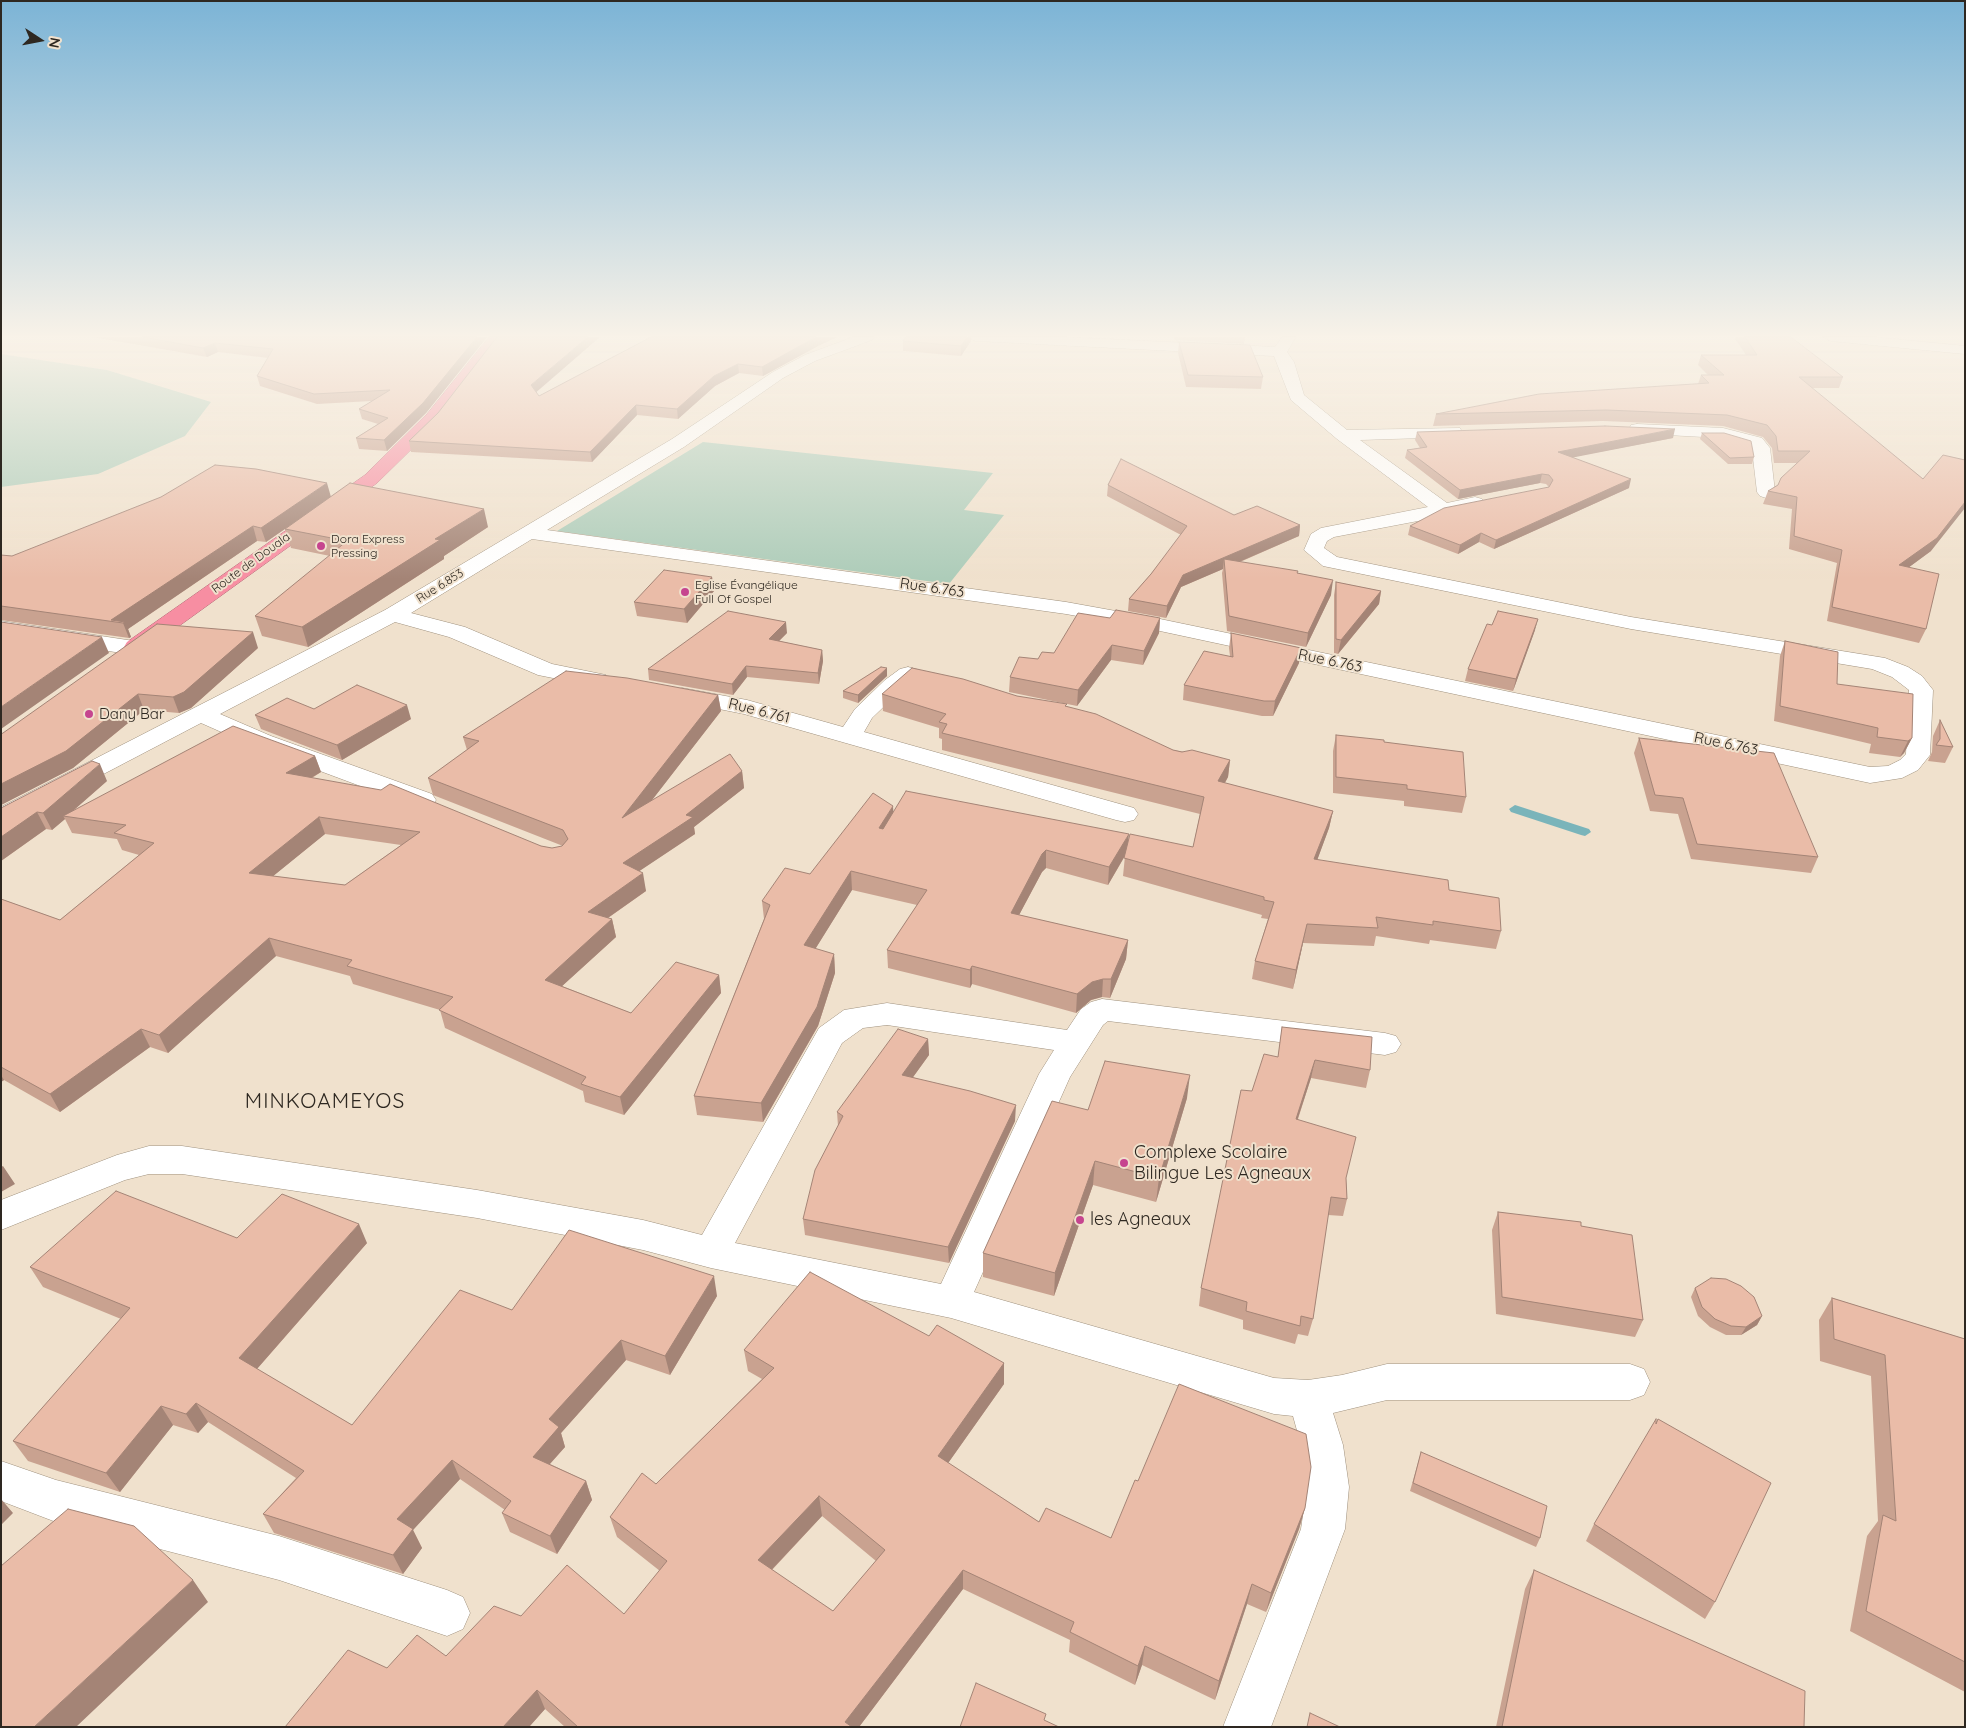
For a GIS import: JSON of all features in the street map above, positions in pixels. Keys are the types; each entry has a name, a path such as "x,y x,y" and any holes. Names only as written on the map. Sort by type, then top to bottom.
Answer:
{"highway":[{"name":"Route de Douala","path":"110,664 292,532 371,479 433,418"}],"street":[{"name":"Rue 6.853","path":"1,817 393,615 678,443 715,418"},
{"path":"1322,418 1444,510 1492,500"},
{"path":"1621,429 1723,433 1756,442 1762,448 1766,492"},
{"path":"1343,435 1468,432"},
{"name":"Rue 6.763","path":"527,533 1075,610 1160,625 1870,775 1894,774 1909,766 1918,755 1921,690 1914,681 1900,672 1877,663 1631,623 1510,600 1330,562 1314,550 1318,538 1328,532 1444,510"},
{"path":"393,615 457,632 546,670 618,684"},
{"path":"1,627 134,648"},
{"path":"850,735 864,714 908,674 935,680"},
{"name":"Rue 6.761","path":"656,691 747,707 1125,814"},
{"path":"200,714 262,741 448,810"},
{"path":"951,1302 1055,1074 1092,1017 1102,1010 1385,1044"},
{"path":"711,1253 830,1036 855,1018 887,1014 1075,1042"},
{"path":"1,1215 117,1169 149,1160 182,1160 477,1204 643,1235 711,1253 951,1302 1274,1396 1308,1398 1342,1393 1387,1382 1630,1382"},
{"path":"1247,1727 1323,1529 1328,1487 1322,1445 1308,1398"},
{"path":"1,1481 56,1501 279,1558 447,1613"}],"green space":[{"path":"1,418 199,418 185,436 98,474 1,487"},
{"path":"703,442 993,473 964,510 1004,515 949,584 557,531"}],"building":[{"path":"388,418 408,418 384,440 356,438"},
{"path":"433,418 624,418 590,452 409,441"},
{"path":"1738,418 1848,418 1923,479 1943,455 1965,460 1965,502 1937,538 1899,565 1939,574 1926,629 1832,607 1842,550 1794,536 1797,497 1768,491 1778,485 1781,478 1810,451 1778,451 1776,436 1767,425"},
{"path":"1605,426 1675,429 1558,452 1631,479 1496,540 1481,533 1460,545 1410,526 1444,508 1549,487 1553,480 1549,475 1542,474 1460,490 1407,450 1427,447 1417,432"},
{"path":"1702,433 1724,433 1751,441 1754,457 1730,458"},
{"path":"1121,459 1234,515 1257,506 1300,525 1183,575 1167,606 1129,599 1151,574 1187,526 1108,485"},
{"path":"215,465 256,469 327,483 261,528 253,526 111,620 125,622 123,623 1,606 1,555 12,556 161,497"},
{"path":"350,483 484,509 435,539 440,540 302,627 255,616 347,541 285,529"},
{"path":"1224,559 1298,571 1297,573 1333,580 1308,633 1229,616"},
{"path":"664,570 712,577 684,609 634,602"},
{"path":"1336,582 1381,591 1341,640 1336,639"},
{"path":"1116,610 1160,618 1144,651 1112,645 1078,690 1010,677 1019,657 1038,659 1042,652 1054,653 1078,613 1110,618"},
{"path":"728,611 786,622 769,639 822,650 818,673 746,666 732,684 648,669"},
{"path":"1498,611 1538,619 1516,679 1468,669 1487,624 1492,625"},
{"path":"1,622 102,637 1,707"},
{"path":"157,624 253,632 184,692 173,697 138,694 66,751 1,784 1,734"},
{"path":"1231,633 1301,648 1275,701 1264,701 1184,685 1204,651 1233,657"},
{"path":"1785,641 1838,652 1837,684 1913,694 1912,738 1908,741 1877,737 1878,728 1780,706"},
{"path":"881,667 887,668 858,695 843,691"},
{"path":"912,668 963,679 1017,696 1067,704 1065,706 1096,714 1173,750 1182,752 1192,750 1230,760 1218,781 1333,811 1314,859 1448,880 1449,890 1499,898 1501,931 1433,921 1433,925 1376,917 1378,928 1307,924 1296,970 1255,961 1274,902 1264,900 1264,897 1124,858 1130,834 1193,847 1204,797 942,733 947,724 939,722 946,714 882,694"},
{"path":"566,671 627,678 718,695 622,818 730,754 742,771 686,815 693,817 623,863 643,873 588,912 612,919 545,980 631,1013 676,962 719,975 620,1097 581,1084 586,1077 439,1010 453,997 347,966 352,960 269,938 159,1035 141,1029 50,1094 1,1067 1,899 60,920 154,843 114,833 126,825 63,816 233,726 315,756 286,773 381,790 390,784 541,846 552,848 562,846 568,839 563,830 428,778 479,741 463,737","holes":["319,817 420,832 345,885 249,873"]},
{"path":"357,685 407,705 337,745 255,715 287,698 314,709"},
{"path":"1940,720 1953,747 1936,745 1940,739"},
{"path":"1336,735 1463,752 1466,797 1407,789 1407,785 1336,777"},
{"path":"1639,738 1774,753 1818,857 1697,844 1683,798 1655,795"},
{"path":"92,761 100,764 43,813 37,812 1,837 1,808"},
{"path":"906,791 1129,834 1109,867 1046,850 1042,854 1011,913 1128,940 1111,979 1092,982 1077,994 972,966 970,970 887,950 927,890 851,871 804,945 834,954 817,1007 761,1103 694,1096 770,905 762,901 785,868 810,874 873,793 893,806 879,828 883,829"},
{"path":"1282,1027 1372,1037 1370,1070 1315,1060 1296,1119 1356,1137 1346,1178 1347,1199 1331,1197 1313,1319 1301,1316 1300,1326 1246,1311 1247,1302 1201,1288 1241,1090 1252,1091 1264,1054 1278,1057"},
{"path":"898,1029 928,1039 902,1075 970,1091 1016,1105 948,1247 803,1219 815,1170 843,1116 837,1112"},
{"path":"1105,1061 1190,1075 1159,1178 1095,1161 1055,1273 983,1253 1052,1101 1088,1110"},
{"path":"116,1191 237,1238 282,1194 359,1224 239,1358 352,1425 460,1290 512,1310 569,1230 714,1276 665,1356 621,1340 549,1419 559,1427 533,1457 586,1481 550,1536 502,1513 511,1501 452,1460 397,1519 413,1529 393,1555 263,1514 304,1471 196,1403 186,1414 161,1406 106,1473 13,1441 130,1308 30,1267"},
{"path":"1498,1212 1581,1222 1581,1226 1632,1235 1643,1320 1502,1297"},
{"path":"810,1272 929,1336 937,1325 1004,1363 938,1456 1039,1522 1046,1508 1111,1538 1135,1480 1138,1481 1179,1384 1306,1434 1311,1467 1305,1508 1271,1593 1252,1584 1219,1681 1145,1646 1138,1666 1070,1632 1074,1622 963,1570 845,1722 852,1727 578,1727 537,1690 503,1727 285,1727 348,1650 387,1668 417,1635 446,1656 494,1606 521,1616 567,1565 624,1614 667,1561 610,1517 642,1473 656,1484 774,1368 744,1350","holes":["819,1496 885,1550 833,1611 758,1560"]},
{"path":"1711,1278 1726,1279 1741,1286 1754,1297 1762,1316 1746,1327 1731,1326 1715,1319 1702,1307 1695,1288"},
{"path":"1832,1298 1965,1339 1965,1662 1866,1611 1883,1515 1896,1521 1885,1355 1834,1339"},
{"path":"1656,1419 1656,1424 1658,1419 1771,1483 1715,1602 1594,1524"},
{"path":"1421,1452 1547,1506 1540,1538 1413,1483"},
{"path":"68,1509 134,1526 193,1580 34,1727 1,1727 1,1566"},
{"path":"1534,1570 1805,1691 1804,1727 1502,1727"},
{"path":"976,1683 1046,1714 1044,1720 1059,1727 960,1727"},
{"path":"1310,1713 1340,1727 1307,1727"}],"waterway":[{"path":"1515,809 1585,832"}],"place":[{"name":"Dora Express Pressing","path":"321,546"},
{"name":"Eglise Évangélique Full Of Gospel","path":"685,592"},
{"name":"Dany Bar","path":"89,714"},
{"name":"Complexe Scolaire Bilingue Les Agneaux","path":"1124,1163"},
{"name":"les Agneaux","path":"1080,1220"}],"district":[{"name":"MINKOAMEYOS","path":"325,1102"}]}
